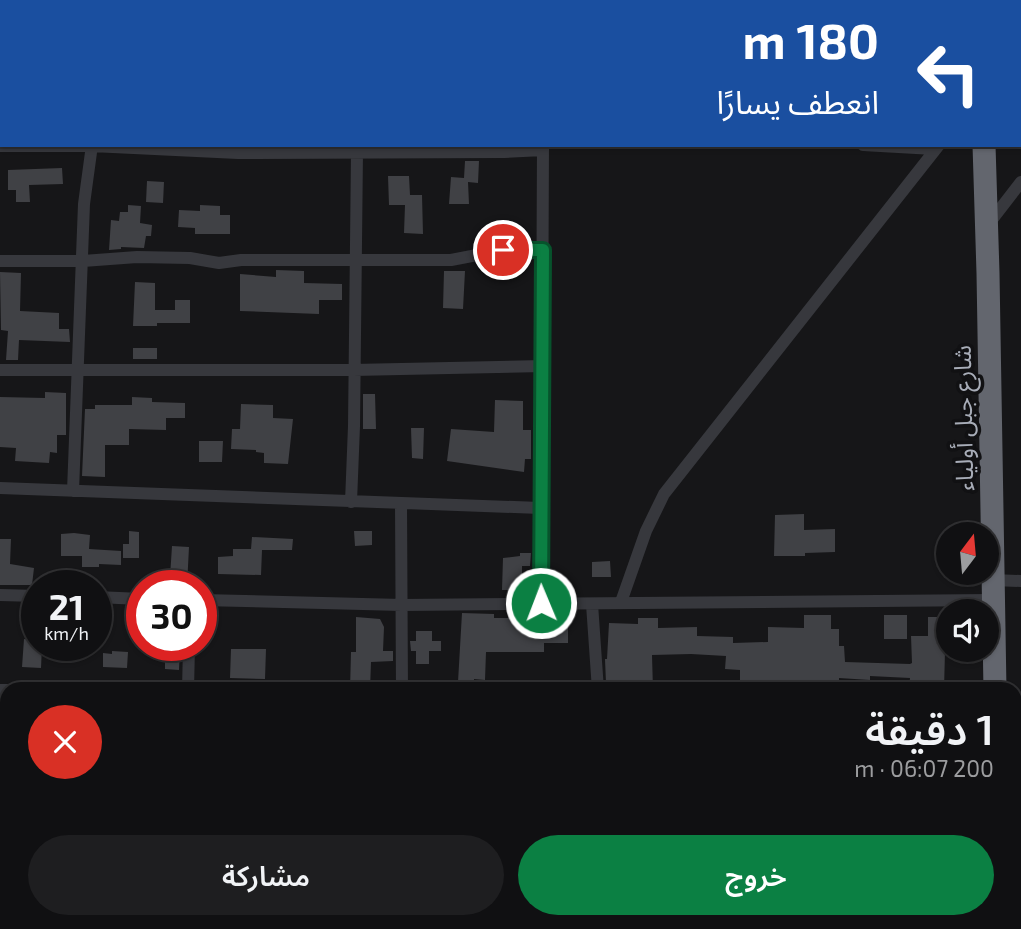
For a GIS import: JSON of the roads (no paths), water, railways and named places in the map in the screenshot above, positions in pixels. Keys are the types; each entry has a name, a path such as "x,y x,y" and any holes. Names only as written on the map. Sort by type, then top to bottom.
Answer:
{"highway":[{"name":"شارع جبل أولياء","path":"984,147 988,226 995,682"}],"street":[{"path":"73,491 84,204 92,147"},
{"path":"113,147 238,153 543,148 541,603"},
{"path":"621,602 646,531 664,494 936,147"},
{"path":"351,502 357,152"},
{"path":"988,226 1021,181"},
{"path":"0,261 83,261 138,257 190,258 219,263 242,260 451,260 503,250 543,250"},
{"path":"0,370 354,370 544,366"},
{"path":"0,488 540,508"},
{"path":"401,504 402,682"},
{"path":"217,600 402,605 592,604 992,590 1021,581"},
{"path":"0,595 21,596"},
{"path":"592,604 597,682"},
{"path":"188,682 189,661"}]}
